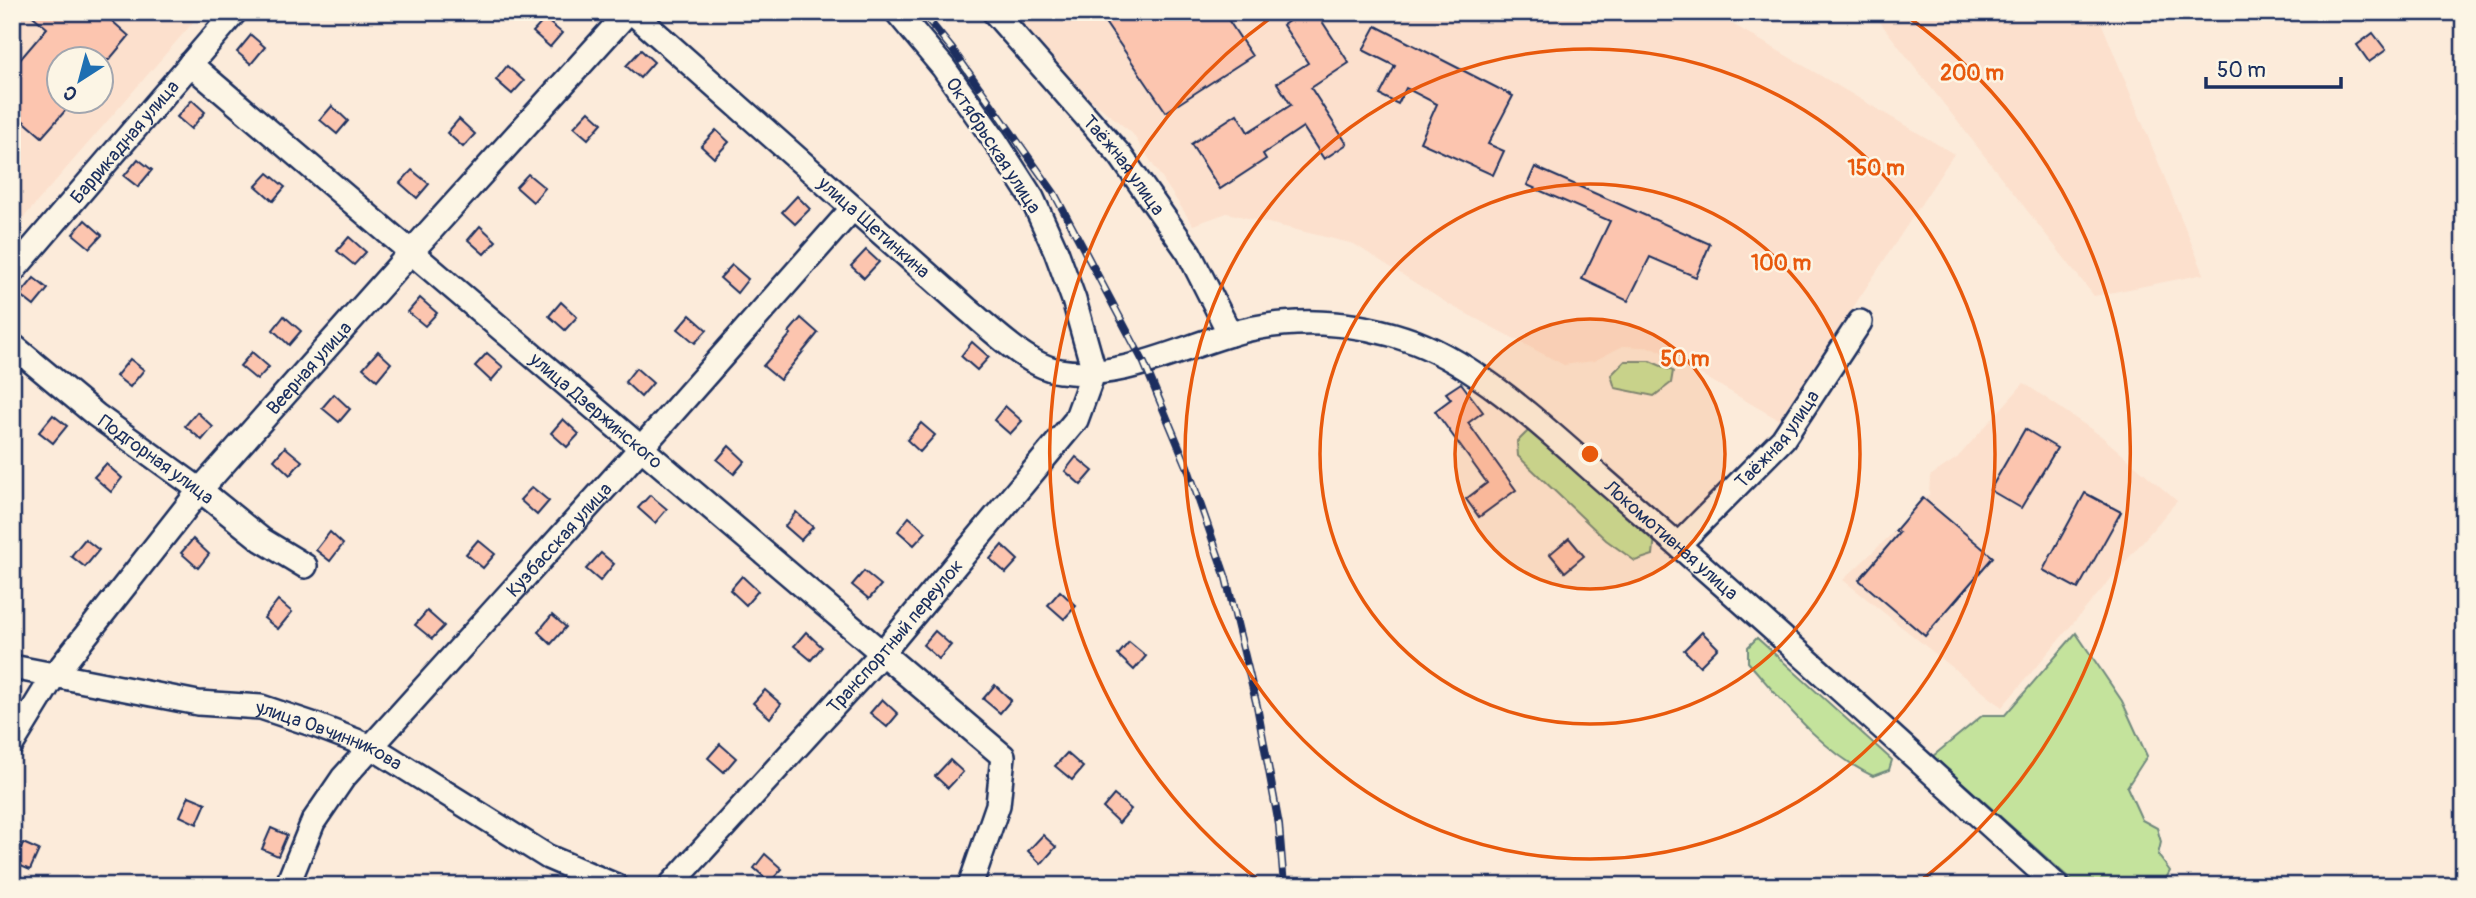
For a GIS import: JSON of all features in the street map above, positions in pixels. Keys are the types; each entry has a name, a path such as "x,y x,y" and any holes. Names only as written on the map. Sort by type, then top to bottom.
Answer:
{"street":[{"name":"Баррикадная улица","path":"12,272 235,12"},
{"name":"улица Щетинкина","path":"630,12 1024,356 1058,372 1094,371 1144,363"},
{"name":"Веерная улица","path":"12,744 53,677 200,490 412,251 630,12"},
{"name":"Октябрьская улица","path":"897,12 943,67 1032,198 1074,300 1094,371"},
{"name":"Таёжная улица","path":"994,12 1120,155 1189,253 1230,334"},
{"name":"улица Дзержинского","path":"190,64 1003,756 998,805 970,886"},
{"name":"Кузбасская улица","path":"287,886 313,822 342,778 642,447 853,208"},
{"name":"Таёжная улица","path":"1678,544 1783,439 1860,322"},
{"name":"Локомотивная улица","path":"1144,363 1230,334 1273,325 1346,323 1382,330 1420,344 1463,366 1678,544 2057,886"},
{"name":"Подгорная улица","path":"12,345 96,415 200,490 262,540 305,566"},
{"name":"Транспортный переулок","path":"670,886 883,652 1076,420 1094,371"},
{"name":"улица Овчинникова","path":"12,667 198,703 261,707 316,725 372,747 548,857 616,886"}],"shaded area":[{"path":"12,12 202,12 116,111 116,46 46,46 46,116 112,116 12,231"},
{"path":"1013,12 1712,12 1954,154 1779,420 1655,348 1623,346 1594,361 1564,365 1450,305 1354,244 1227,213 1193,225 1132,133 1075,87"},
{"path":"1872,12 2097,12 2204,274 2094,296"},
{"path":"2024,383 2101,436 2177,501 2002,707 1843,580 1929,495 1930,476 1957,458"}],"green space":[{"path":"1625,361 1650,361 1673,371 1671,383 1654,396 1615,388 1611,375"},
{"path":"1536,423 1656,526 1653,555 1635,561 1606,540 1518,456 1517,442"},
{"path":"2076,633 2122,701 2147,756 2127,787 2142,820 2157,828 2161,842 2158,855 2170,871 2162,886 2078,886 1933,756 1983,715 2005,715"},
{"path":"1757,638 1892,760 1889,770 1873,776 1854,766 1821,740 1790,710 1748,662 1748,647"}],"building":[{"path":"28,12 102,12 129,36 116,52 116,46 46,46 46,116 61,116 42,137 12,111 12,69 47,28"},
{"path":"1098,12 1223,12 1252,56 1166,112"},
{"path":"1302,12 1316,12 1349,63 1311,88 1347,144 1324,159 1303,127 1263,154 1266,159 1220,189 1191,144 1237,114 1248,132 1291,105 1277,83 1308,63 1283,25"},
{"path":"545,19 562,33 550,47 533,32"},
{"path":"1376,26 1513,96 1488,144 1504,151 1493,175 1420,142 1437,104 1406,88 1398,104 1380,95 1395,66 1363,50"},
{"path":"2373,33 2386,50 2369,62 2357,45"},
{"path":"251,35 265,47 251,64 237,52"},
{"path":"641,50 654,62 640,78 626,66"},
{"path":"507,66 524,81 512,94 496,80"},
{"path":"192,100 205,112 191,129 177,117"},
{"path":"332,106 348,121 337,134 320,120"},
{"path":"589,111 602,123 588,139 574,127"},
{"path":"459,119 475,134 463,147 447,133"},
{"path":"716,130 729,142 714,158 701,146"},
{"path":"138,159 152,170 138,187 124,176"},
{"path":"1535,167 1710,244 1696,277 1650,257 1628,301 1582,279 1610,221 1527,185"},
{"path":"412,170 429,184 417,198 400,183"},
{"path":"268,173 285,187 273,201 256,186"},
{"path":"528,174 545,188 533,202 516,187"},
{"path":"797,196 810,209 795,224 782,212"},
{"path":"85,220 102,235 90,248 73,234"},
{"path":"480,226 496,241 484,254 468,240"},
{"path":"349,237 366,252 354,265 337,251"},
{"path":"866,250 879,262 864,278 851,266"},
{"path":"732,265 748,279 737,293 720,278"},
{"path":"34,278 48,289 34,306 20,295"},
{"path":"420,298 437,313 425,326 408,312"},
{"path":"561,302 577,317 565,330 549,316"},
{"path":"690,315 707,330 695,343 678,329"},
{"path":"284,316 301,331 289,345 273,330"},
{"path":"801,318 818,333 780,380 763,366"},
{"path":"972,342 989,357 977,370 961,356"},
{"path":"378,351 391,363 377,380 363,368"},
{"path":"252,352 269,367 257,380 240,366"},
{"path":"487,353 503,367 491,381 475,366"},
{"path":"130,359 144,370 130,387 116,376"},
{"path":"636,368 653,383 641,397 625,382"},
{"path":"1461,383 1483,412 1468,423 1516,490 1479,517 1466,499 1487,483 1435,411 1451,399 1446,393"},
{"path":"334,394 350,409 339,422 322,408"},
{"path":"1005,406 1022,421 1010,434 994,420"},
{"path":"197,412 213,427 202,440 185,426"},
{"path":"53,415 67,426 53,443 39,432"},
{"path":"563,419 579,434 567,447 551,433"},
{"path":"921,423 935,435 920,452 907,440"},
{"path":"2025,429 2057,448 2021,508 1990,490"},
{"path":"729,446 745,461 734,474 717,460"},
{"path":"285,447 302,461 290,475 274,460"},
{"path":"1076,457 1093,471 1081,485 1065,471"},
{"path":"106,464 122,478 111,492 94,477"},
{"path":"532,487 549,501 537,515 520,500"},
{"path":"2085,493 2121,512 2078,589 2043,570"},
{"path":"650,495 667,509 655,523 638,508"},
{"path":"1923,498 1993,557 1925,636 1859,580 1899,533 1895,531"},
{"path":"796,512 813,527 801,540 785,526"},
{"path":"909,517 926,532 914,545 898,531"},
{"path":"330,532 343,544 330,561 316,550"},
{"path":"1569,538 1584,556 1565,572 1550,554"},
{"path":"85,539 99,550 85,567 71,556"},
{"path":"193,539 209,554 198,568 181,553"},
{"path":"478,540 495,554 483,568 466,554"},
{"path":"1002,545 1018,560 1006,573 990,559"},
{"path":"601,553 614,564 600,581 586,569"},
{"path":"864,571 881,585 869,599 852,585"},
{"path":"742,576 758,591 746,605 730,590"},
{"path":"1060,591 1076,606 1064,619 1048,605"},
{"path":"278,600 292,612 278,629 264,618"},
{"path":"427,611 444,626 432,639 415,625"},
{"path":"552,615 566,627 551,644 538,632"},
{"path":"935,631 951,645 939,659 923,645"},
{"path":"806,632 822,647 811,660 794,646"},
{"path":"1702,632 1718,648 1700,666 1684,650"},
{"path":"1129,642 1146,656 1134,670 1118,655"},
{"path":"995,685 1011,700 1000,713 983,699"},
{"path":"765,690 781,704 770,718 753,703"},
{"path":"882,699 898,714 887,727 870,713"},
{"path":"720,744 736,758 724,772 708,758"},
{"path":"1067,753 1083,767 1072,780 1055,766"},
{"path":"950,760 963,772 948,788 935,776"},
{"path":"1114,795 1131,809 1119,823 1103,808"},
{"path":"189,796 206,803 197,824 180,816"},
{"path":"271,828 287,835 278,856 262,849"},
{"path":"1043,835 1056,847 1041,864 1028,851"},
{"path":"23,843 39,850 30,870 14,863"},
{"path":"765,854 782,869 770,882 754,868"}],"railway":[{"path":"922,12 952,49 1054,193 1144,363 1187,466 1226,578 1257,706 1279,825 1284,886"}]}
